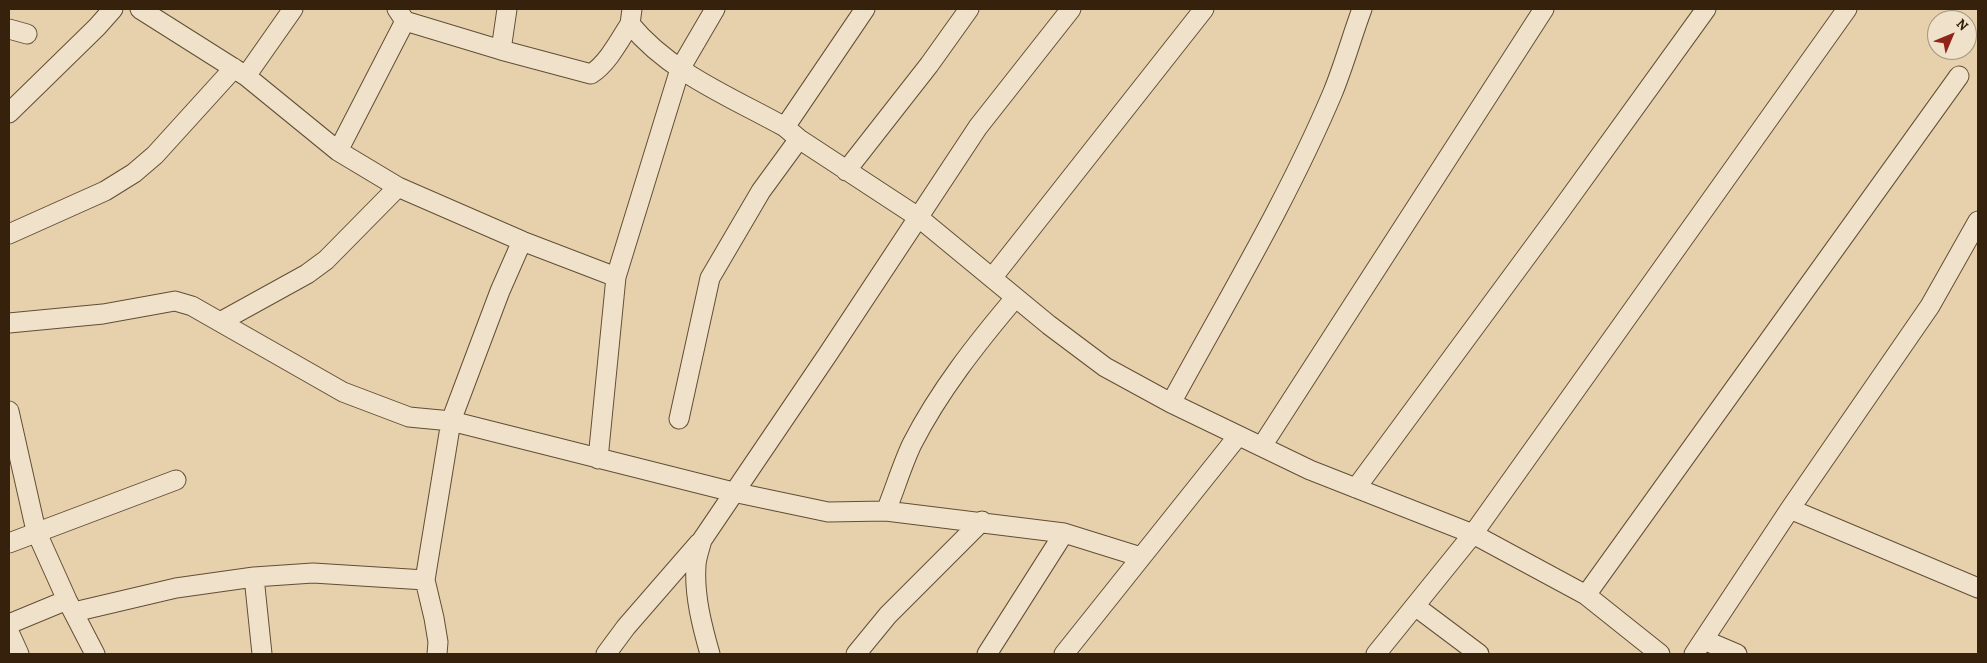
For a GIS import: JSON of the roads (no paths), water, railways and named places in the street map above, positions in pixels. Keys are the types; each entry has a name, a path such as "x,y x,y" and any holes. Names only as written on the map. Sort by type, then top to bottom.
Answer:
{"street":[{"path":"90,9 97,27"},
{"path":"9,113 113,9"},
{"path":"140,9 240,72 338,152 398,187 616,278"},
{"path":"9,234 105,191 134,173 240,72 293,9"},
{"path":"501,50 507,9"},
{"path":"598,459 616,278 680,69 715,9"},
{"path":"785,127 865,9"},
{"path":"846,171 929,65 969,9"},
{"path":"606,654 626,627 702,540 978,127 1071,9"},
{"path":"992,278 1204,9"},
{"path":"1171,402 1305,154 1334,90 1362,9"},
{"path":"1262,446 1544,9"},
{"path":"1356,488 1706,9"},
{"path":"1376,654 1473,534 1847,9"},
{"path":"338,152 401,15 501,50 591,74 599,69 605,61 631,16"},
{"path":"631,16 643,40 680,69 785,127 799,139 846,171 918,217 1015,298 1105,367 1238,436 1310,470 1473,534 1586,595 1660,654"},
{"path":"1586,595 1782,320 1960,76"},
{"path":"679,419 710,278 761,191 799,139"},
{"path":"220,322 307,274 326,260 398,187"},
{"path":"1737,654 1699,647 1790,509 1930,306 1978,221"},
{"path":"437,654 438,642 425,580 451,421 500,291 522,240"},
{"path":"886,511 912,444 932,410 975,346 1015,298"},
{"path":"9,323 103,314 175,301 192,306 343,392 409,417 451,421 733,492 828,512 886,511 1064,533 1141,557"},
{"path":"9,411 36,532 70,606 95,654"},
{"path":"1064,654 1238,436"},
{"path":"9,543 176,480"},
{"path":"1790,509 1978,588"},
{"path":"856,654 888,614 982,522"},
{"path":"988,654 1064,533"},
{"path":"702,540 696,565 696,587 710,654"},
{"path":"9,624 70,606 254,577 313,573 425,580"},
{"path":"254,577 262,654"},
{"path":"1415,606 1479,654"},
{"path":"9,632 19,654"}]}
